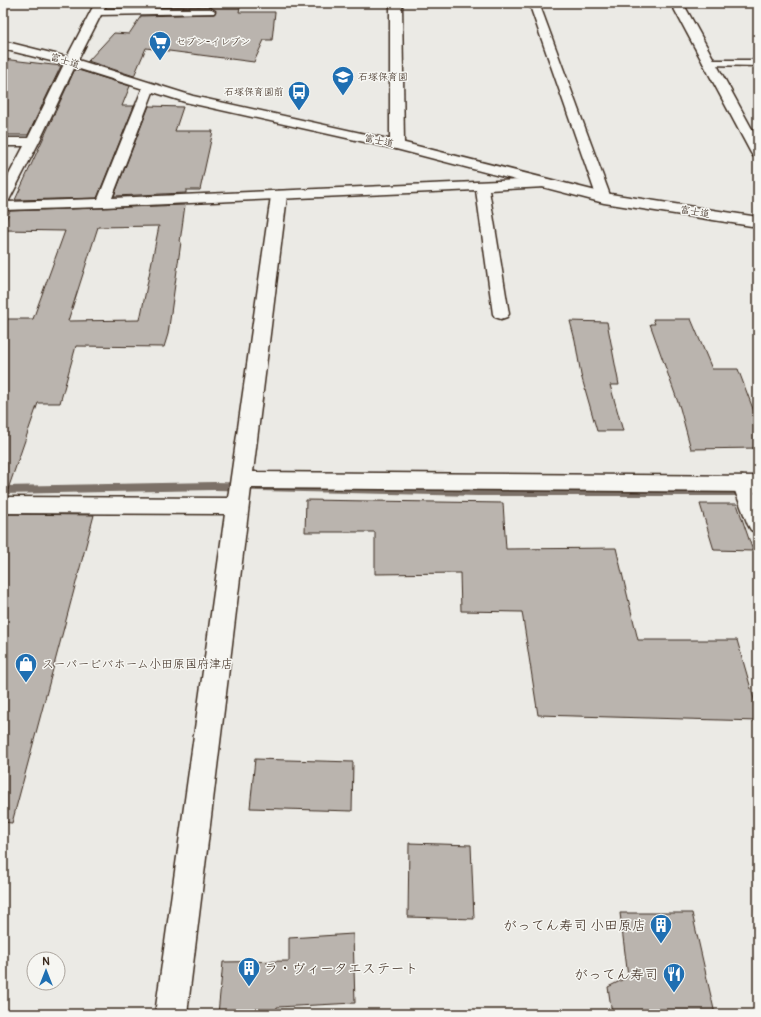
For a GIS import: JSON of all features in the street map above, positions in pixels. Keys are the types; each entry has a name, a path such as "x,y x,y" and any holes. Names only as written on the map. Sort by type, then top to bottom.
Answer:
{"street":[{"path":"396,3 397,145"},
{"path":"677,3 758,153"},
{"path":"71,62 99,8"},
{"name":"富士道","path":"3,45 32,51 71,62 190,99 397,145 604,198 758,222"},
{"path":"171,1014 279,196"},
{"path":"241,480 750,483"},
{"path":"3,506 238,506"}],"lane":[{"path":"534,3 604,198"},
{"path":"99,8 210,11"},
{"path":"3,199 71,62"},
{"path":"709,63 758,63"},
{"path":"103,203 149,87"},
{"path":"3,142 32,142"},
{"path":"3,206 279,196 482,187 546,182"},
{"path":"482,187 501,314"},
{"path":"750,483 758,525"}],"building":[{"path":"149,3 241,3 239,12 275,12 272,40 264,40 254,62 146,48 134,76 88,61 114,33 129,34 141,16 214,14 216,12 210,6 146,7"},
{"path":"3,59 61,66 28,135 3,135"},
{"path":"75,69 130,86 122,106 134,106 97,198 15,200"},
{"path":"149,106 183,107 175,131 213,131 200,190 186,190 186,193 114,196"},
{"path":"185,205 168,334 164,347 76,346 60,403 38,403 7,492 3,491 3,319 33,319 65,231 3,230 3,226 10,211","holes":["159,226 140,320 68,321 98,227"]},
{"path":"653,319 691,319 712,369 738,369 758,422 758,448 691,449 680,408 650,324 655,324"},
{"path":"570,321 607,322 619,385 610,385 623,431 597,431 581,375"},
{"path":"306,500 503,503 506,549 616,548 638,640 737,640 758,713 758,721 538,715 522,612 461,611 460,573 375,574 375,532 305,532"},
{"path":"700,504 737,504 753,551 714,550"},
{"name":"スーパービバホーム小田原国府津店","path":"3,514 94,515 12,823 3,822"},
{"path":"255,759 353,762 352,811 250,808"},
{"path":"409,843 471,845 474,919 408,917"},
{"name":"がってん寿司 小田原店","path":"620,913 692,913 715,1014 612,1014 608,987 628,977"},
{"path":"353,934 355,1003 277,1007 276,1014 218,1014 223,962 289,961 289,938"}],"waterway":[{"path":"3,490 214,486 477,492 758,492"}],"place":[{"name":"セブン-イレブン","path":"160,62"},
{"name":"石塚保育園","path":"343,96"},
{"name":"石塚保育園前","path":"299,112"},
{"name":"スーパービバホーム小田原国府津店","path":"26,684"},
{"name":"がってん寿司 小田原店","path":"661,944"},
{"name":"ラ・ヴィータエステート","path":"249,988"},
{"name":"がってん寿司","path":"674,994"}]}
